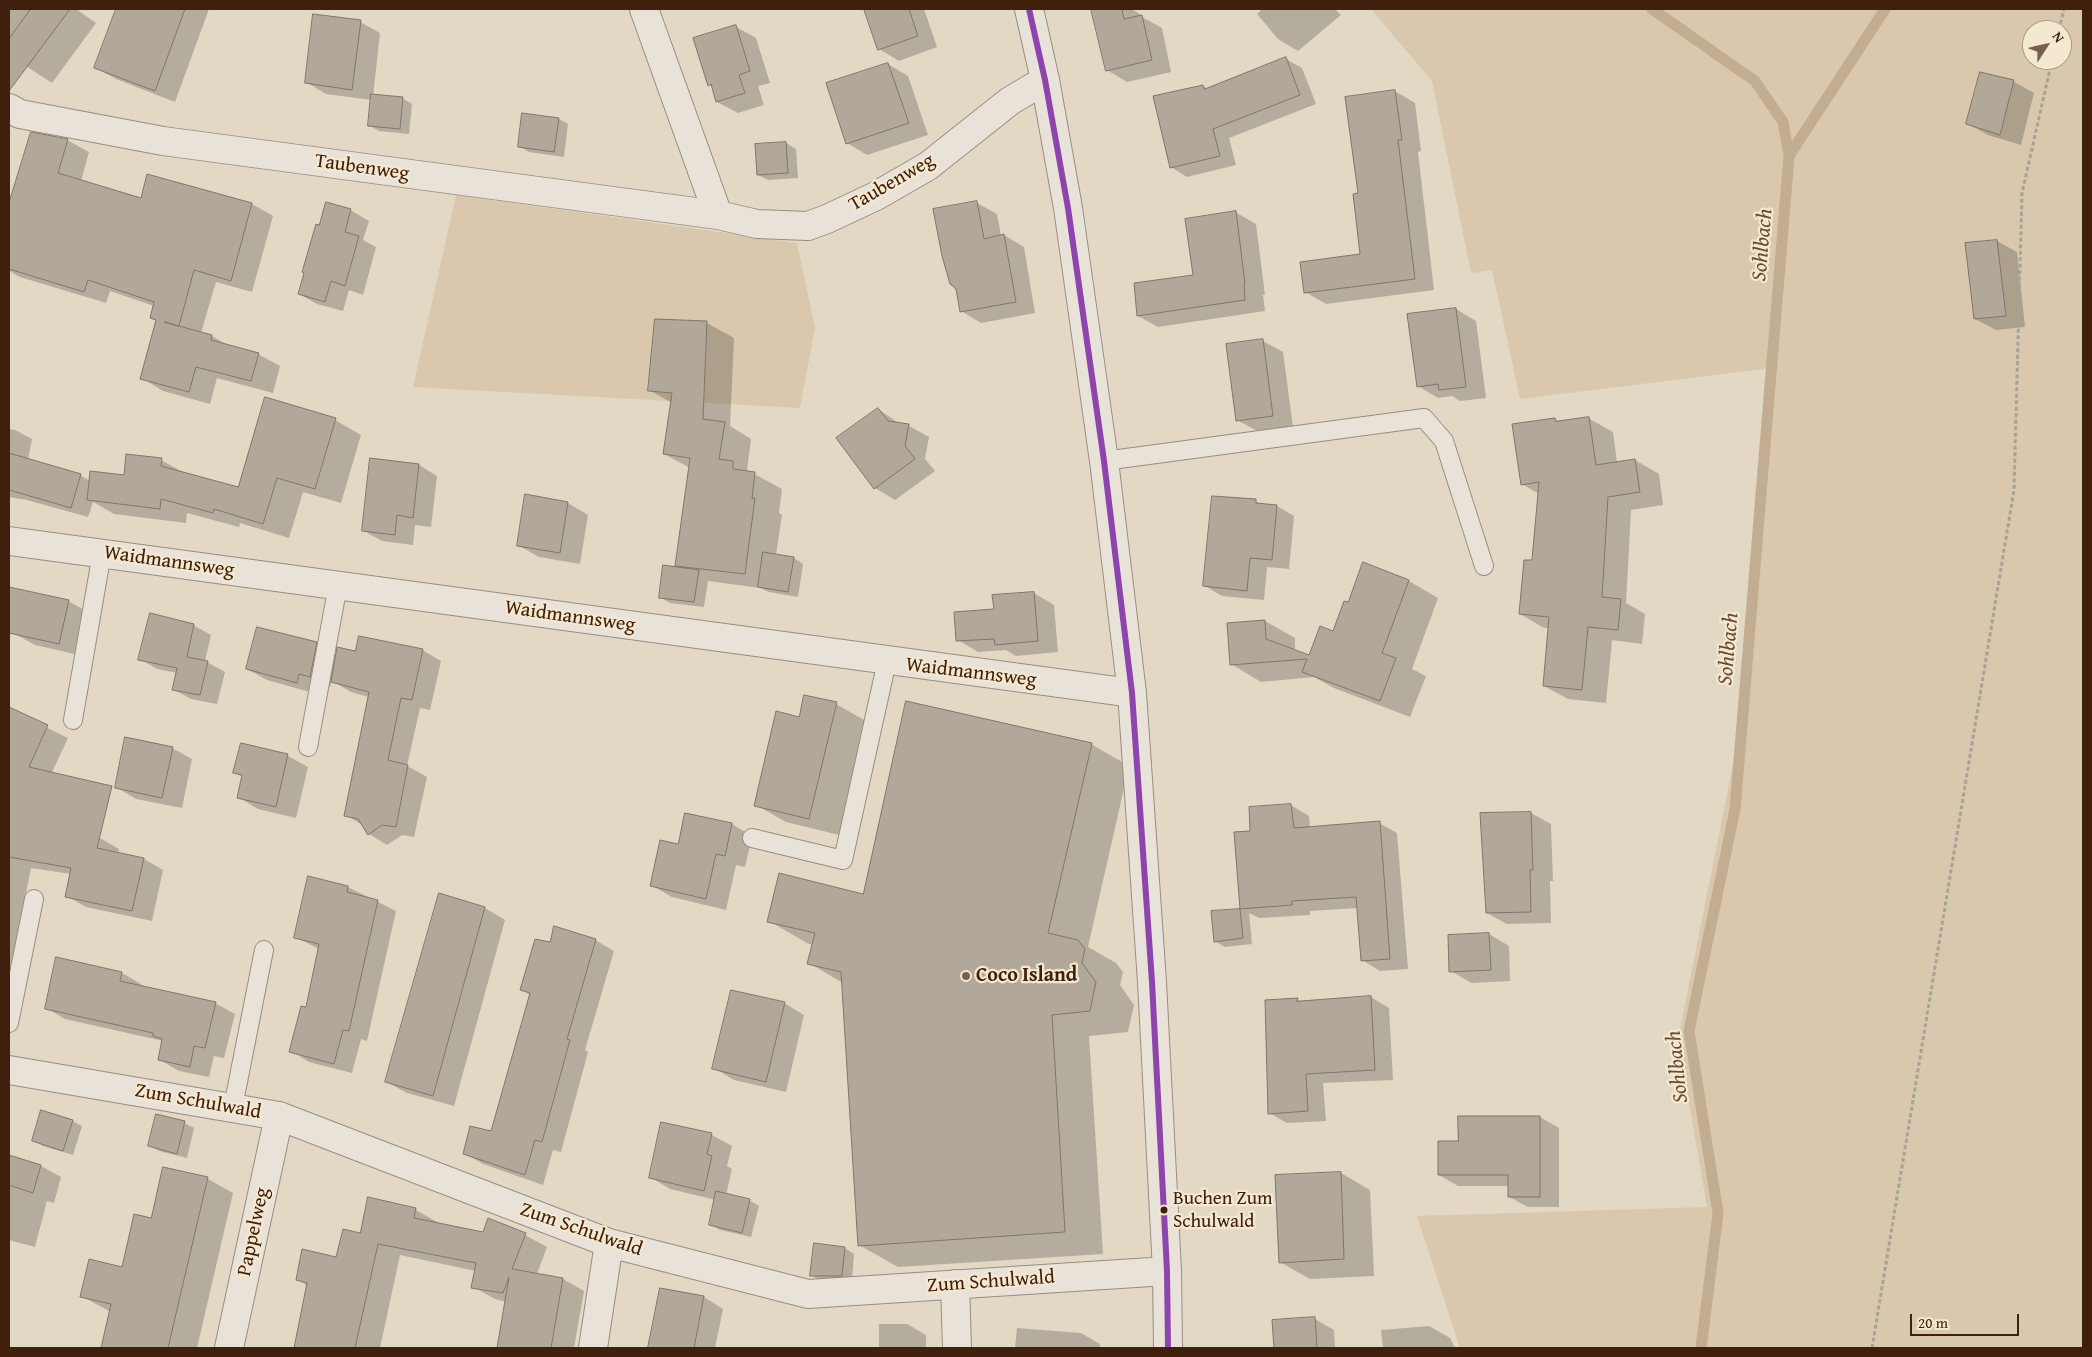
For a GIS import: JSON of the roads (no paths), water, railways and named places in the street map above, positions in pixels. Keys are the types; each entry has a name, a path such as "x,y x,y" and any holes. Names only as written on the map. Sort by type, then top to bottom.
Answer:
{"street":[{"path":"644,9 718,216"},
{"path":"1029,9 1045,80 1068,208 1104,462 1132,693 1152,982 1167,1271 1168,1348"},
{"name":"Taubenweg","path":"9,108 20,114 162,141 718,216 757,224 808,226 876,196 928,166 1010,101 1045,80"},
{"name":"Waidmannsweg","path":"9,541 886,662 1132,693"},
{"name":"Zum Schulwald","path":"9,1070 278,1116 608,1243 808,1294 1167,1271"},
{"name":"Pappelweg","path":"229,1348 278,1116"},
{"path":"593,1348 608,1243"},
{"path":"955,1284 957,1348"}],"lane":[{"path":"1104,462 1424,418 1444,441 1484,566"},
{"path":"73,720 102,553"},
{"path":"308,747 338,585"},
{"path":"752,838 843,860 886,662"},
{"path":"9,1023 34,899"},
{"path":"233,1107 264,950"}],"waterway":[{"name":"Sohlbach","path":"1652,9 1755,81 1783,122 1789,156 1735,809 1689,1031 1718,1213 1701,1348"},
{"path":"1789,156 1885,9"}],"place":[{"name":"Coco Island","path":"966,976"},
{"name":"Buchen Zum Schulwald","path":"1164,1210"}]}
